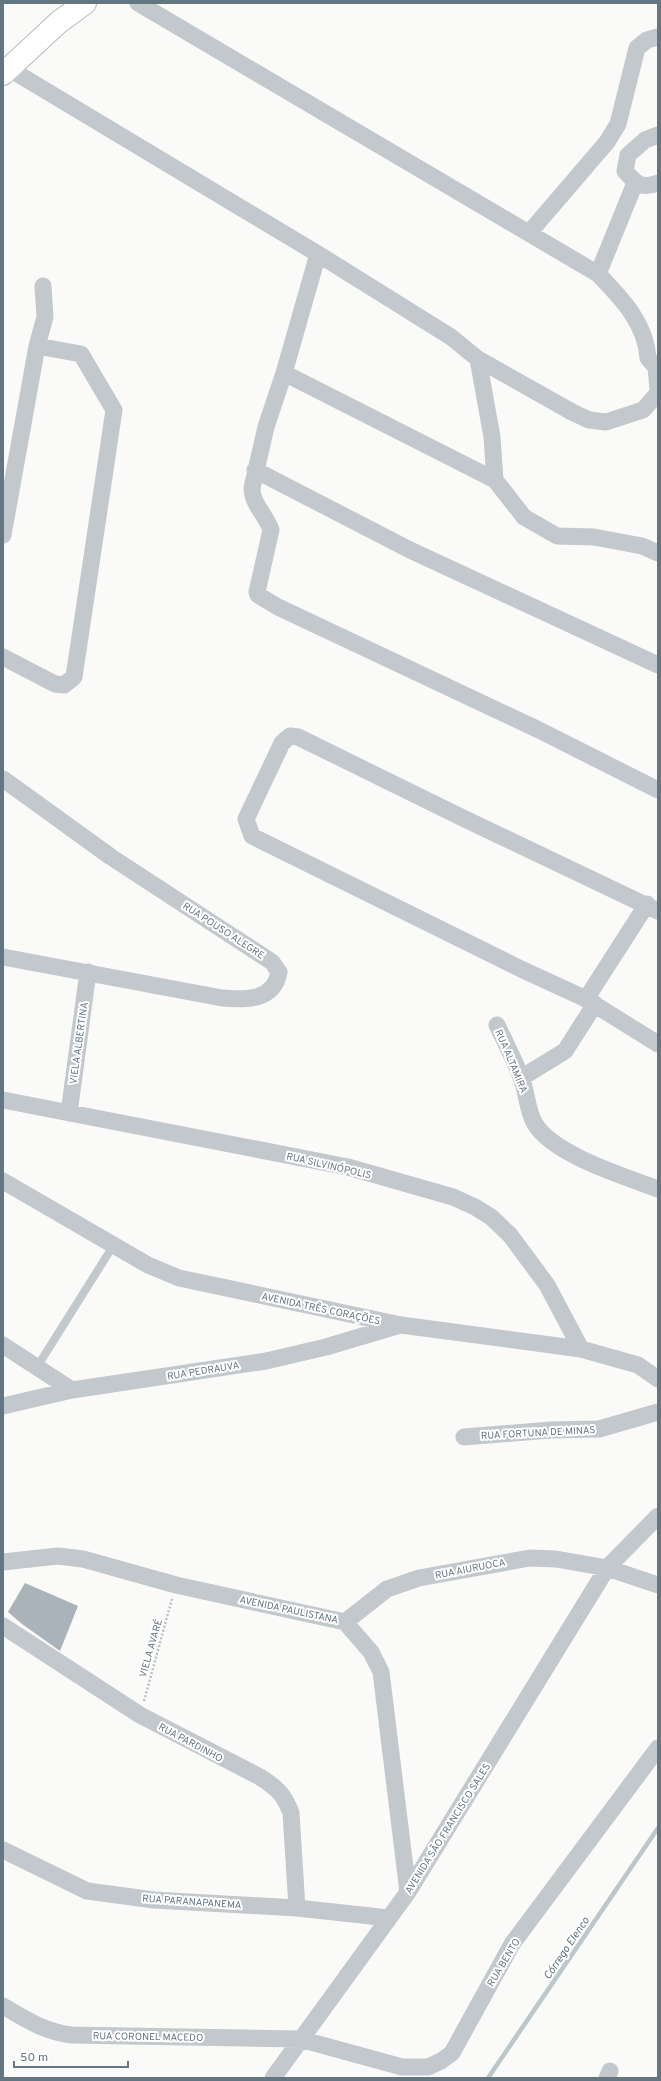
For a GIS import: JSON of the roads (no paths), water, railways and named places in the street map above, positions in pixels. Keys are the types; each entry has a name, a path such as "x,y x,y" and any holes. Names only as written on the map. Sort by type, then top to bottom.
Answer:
{"main road":[{"path":"6,71 59,22 84,3"}],"street":[{"path":"6,71 318,254 451,337 478,359 589,420 606,422 631,415 643,410 658,392 656,367 648,358 647,348 638,325 623,300 598,274 138,3"},
{"path":"529,233 607,142 618,124 637,48 647,40 658,37"},
{"path":"658,135 645,140 628,155 625,170 635,183 649,186 658,183"},
{"path":"598,274 635,183"},
{"path":"318,254 284,373 266,427 256,470 252,496 268,522 271,530 257,592 260,596 278,607 531,726 658,790"},
{"path":"3,535 37,346 45,317 43,286"},
{"path":"3,657 55,684 64,685 74,677 114,410 81,354 37,346"},
{"path":"478,359 492,437 495,480"},
{"path":"284,373 495,480 524,517 557,536 594,537 642,546 658,553"},
{"path":"256,470 410,550 658,665"},
{"path":"521,1078 565,1051 591,1002 652,908 466,820 298,737 290,736 282,743 246,818 252,836 591,1002 658,1044"},
{"name":"RUA POUSO ALEGRE","path":"3,779 111,857 272,962 279,972 277,981 269,990 259,997 242,999 222,998 3,957"},
{"name":"VIELA ALBERTINA","path":"69,1113 88,972"},
{"name":"RUA ALTAMIRA","path":"496,1024 521,1078 535,1123 554,1143 598,1167 658,1189"},
{"name":"RUA SILVINÓPOLIS","path":"3,1100 348,1167 453,1197 475,1207 491,1217 510,1235 547,1285 580,1349"},
{"name":"AVENIDA TRÊS CORAÇÕES","path":"3,1181 148,1266 179,1278 401,1325 580,1349 638,1365 658,1379"},
{"name":"RUA PEDRAUVA","path":"3,1406 72,1390 266,1360 326,1347 401,1325"},
{"path":"3,1344 72,1390"},
{"name":"RUA FORTUNA DE MINAS","path":"464,1437 551,1430 599,1429 658,1412"},
{"path":"658,1516 607,1568 658,1586"},
{"name":"AVENIDA PAULISTANA","path":"3,1562 58,1556 83,1559 176,1586 345,1622 371,1652 381,1672 408,1892"},
{"name":"RUA AIURUOCA","path":"345,1622 387,1589 419,1578 530,1558 556,1559 607,1568"},
{"name":"AVENIDA SÃO FRANCISCO SALES","path":"273,2078 408,1892 607,1568"},
{"name":"RUA PARDINHO","path":"3,1626 140,1715 260,1777 276,1788 286,1799 292,1814 297,1908"},
{"name":"RUA BENTO","path":"300,2039 402,2068 428,2067 452,2053 512,1944 658,1748"},
{"name":"RUA PARANAPANEMA","path":"3,1850 87,1891 154,1900 297,1908 390,1918"},
{"name":"RUA CORONEL MACEDO","path":"3,2006 40,2027 54,2033 72,2035 300,2039"}],"lane":[{"path":"37,1367 113,1246"}],"waterway":[{"name":"Córrego Elenco","path":"488,2078 658,1828"}]}
